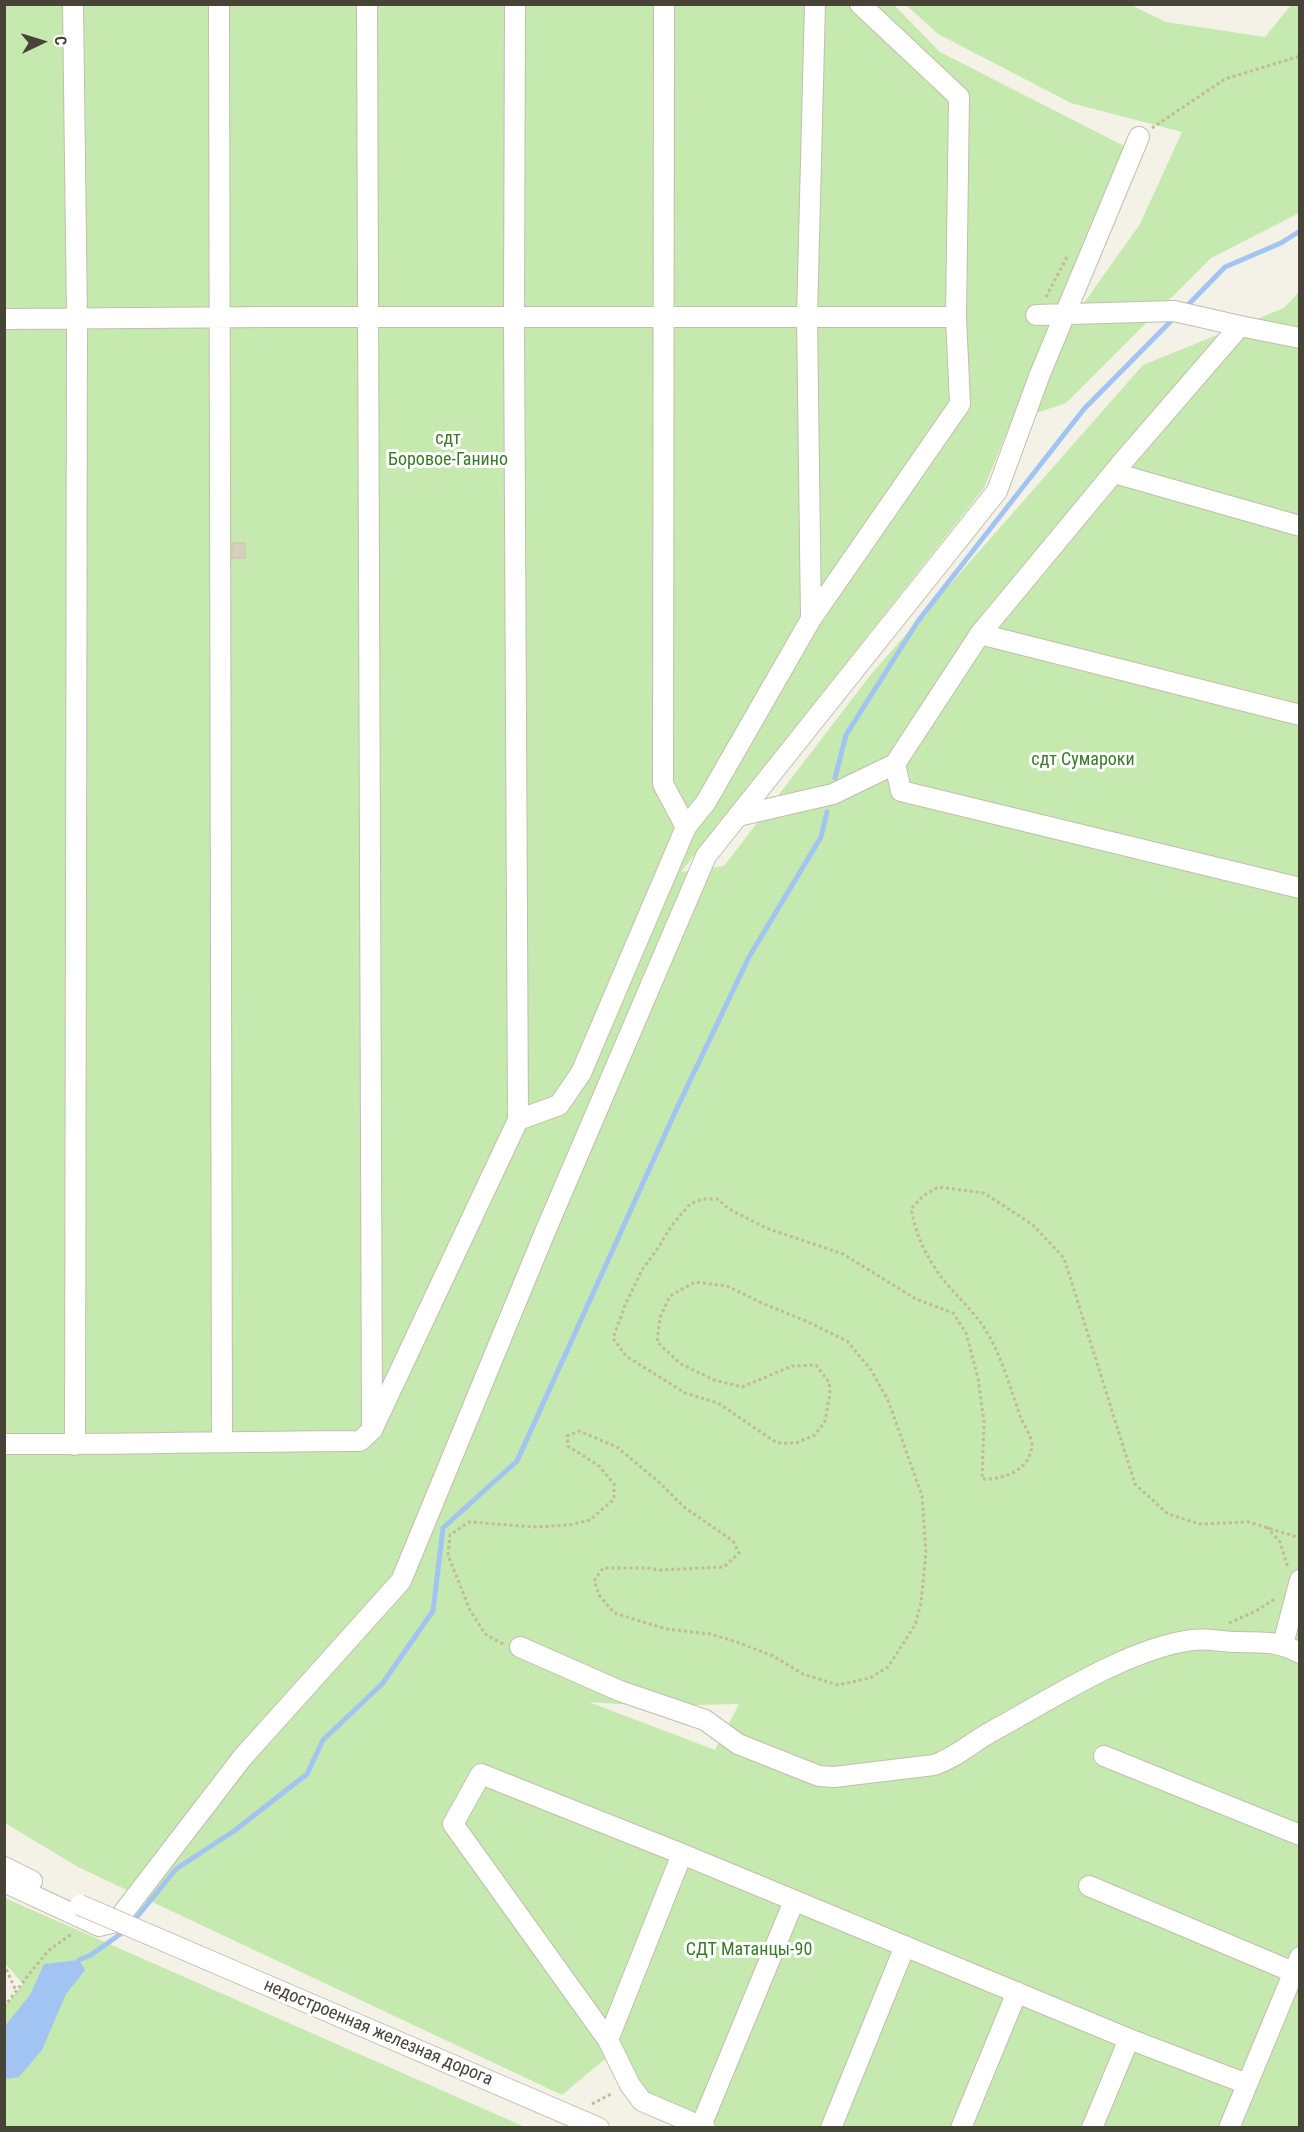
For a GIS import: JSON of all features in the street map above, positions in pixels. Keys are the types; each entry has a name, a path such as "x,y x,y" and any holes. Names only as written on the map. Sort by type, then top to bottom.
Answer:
{"street":[{"path":"73,4 78,318 75,1445"},
{"path":"219,4 222,1441"},
{"path":"367,4 372,1430"},
{"path":"4,1444 360,1441 372,1430 518,1120 513,317 514,4"},
{"path":"664,4 663,784 686,828"},
{"path":"811,619 807,317 815,4"},
{"path":"518,1120 559,1105 581,1073 686,828 706,802 811,619 960,404 956,317 959,97 860,4"},
{"path":"4,1867 85,1913 99,1926 116,1922 242,1758 401,1581 545,1232 706,856 997,491 1040,375 1139,137"},
{"path":"1036,315 1174,311 1299,338"},
{"path":"4,319 956,317"},
{"path":"738,816 833,794 895,764 980,634 1240,326"},
{"path":"1114,473 1299,526"},
{"path":"980,634 1299,715"},
{"path":"895,764 901,791 1299,888"},
{"path":"520,1647 620,1691 705,1720 738,1744 819,1776 834,1777 934,1765 947,1761 983,1736 1104,1670 1164,1646 1206,1639 1291,1648 1294,1578"},
{"path":"1104,1756 1299,1835"},
{"path":"794,1901 703,2126 642,2101 630,2085 608,2040 453,1824 481,1774 682,1854 1129,2039 1247,2084"},
{"path":"608,2040 682,1854"},
{"path":"4,1882 85,1913"},
{"path":"1089,1886 1296,1965 1229,2127"},
{"name":"недостроенная железная дорога","path":"85,1913 157,1938 599,2127"},
{"path":"831,2127 905,1946"},
{"path":"961,2127 1017,1992"},
{"path":"1092,2127 1129,2039"}],"path":[{"path":"520,1647 509,1646 485,1634 470,1610 448,1555 450,1535 469,1522 536,1527 590,1520 614,1499 614,1484 599,1466 567,1446 567,1436 579,1431 617,1447 660,1483 684,1507 733,1541 739,1553 724,1567 660,1570 603,1568 594,1581 599,1596 614,1613 666,1629 710,1634 734,1641 773,1656 803,1674 838,1684 870,1678 888,1667 915,1625 921,1603 926,1552 922,1496 888,1400 871,1370 847,1341 727,1286 695,1282 670,1296 660,1317 657,1342 681,1364 714,1380 742,1387 792,1366 816,1365 829,1382 830,1394 825,1421 815,1435 796,1443 777,1443 718,1403 685,1393 626,1356 613,1338 642,1270 680,1214 690,1204 703,1199 717,1199 729,1209 766,1228 843,1254 916,1299 953,1313 966,1332 978,1378 984,1422 982,1479 998,1479 1017,1471 1028,1460 1032,1442 1004,1368 985,1328 936,1270 918,1240 911,1209 923,1196 938,1187 984,1192 1033,1225 1064,1257 1135,1484 1168,1514 1199,1524 1249,1522 1299,1538"},
{"path":"1267,1527 1280,1542 1294,1578"},
{"path":"1221,1626 1257,1611 1276,1599 1280,1592"},
{"path":"4,2007 49,1950 85,1913"},
{"path":"4,1964 16,1992"},
{"path":"570,2115 630,2085"}],"green space":[{"path":"5,5 894,5 940,52 1124,146 984,488 681,872 724,866 872,673 1143,365 1284,308 1299,292 1299,2127 718,2127 629,2091 605,2059 562,2095 78,1867 5,1823","holes":["589,1702 647,1706 739,1704 715,1750"]},
{"path":"906,5 1131,5 1166,22 1265,37 1291,5 1299,5 1299,213 1211,258 1066,403 1036,413 1064,331 1140,224 1182,132 1071,103 938,34"},
{"path":"5,1898 525,2127 5,2127 4,2007 23,1984 5,1963"}],"water":[{"path":"79,1960 85,1970 66,1994 42,2050 19,2077 5,2079 5,2026 30,1995 44,1964"}],"building":[{"path":"232,543 245,543 245,558 232,558"}],"waterway":[{"path":"1184,309 1225,267 1281,243 1300,231"},
{"path":"835,778 846,735 918,621 1084,409 1175,317"},
{"path":"132,1923 176,1869 234,1831 307,1774 323,1740 382,1684 433,1611 443,1528 517,1461 677,1108 749,957 821,837 827,812"},
{"path":"79,1960 91,1955 126,1930"}],"park label":[{"name":"сдт Боровое-Ганино","path":"448,449"},
{"name":"сдт Сумароки","path":"1083,760"},
{"name":"СДТ Матанцы-90","path":"749,1950"}]}
